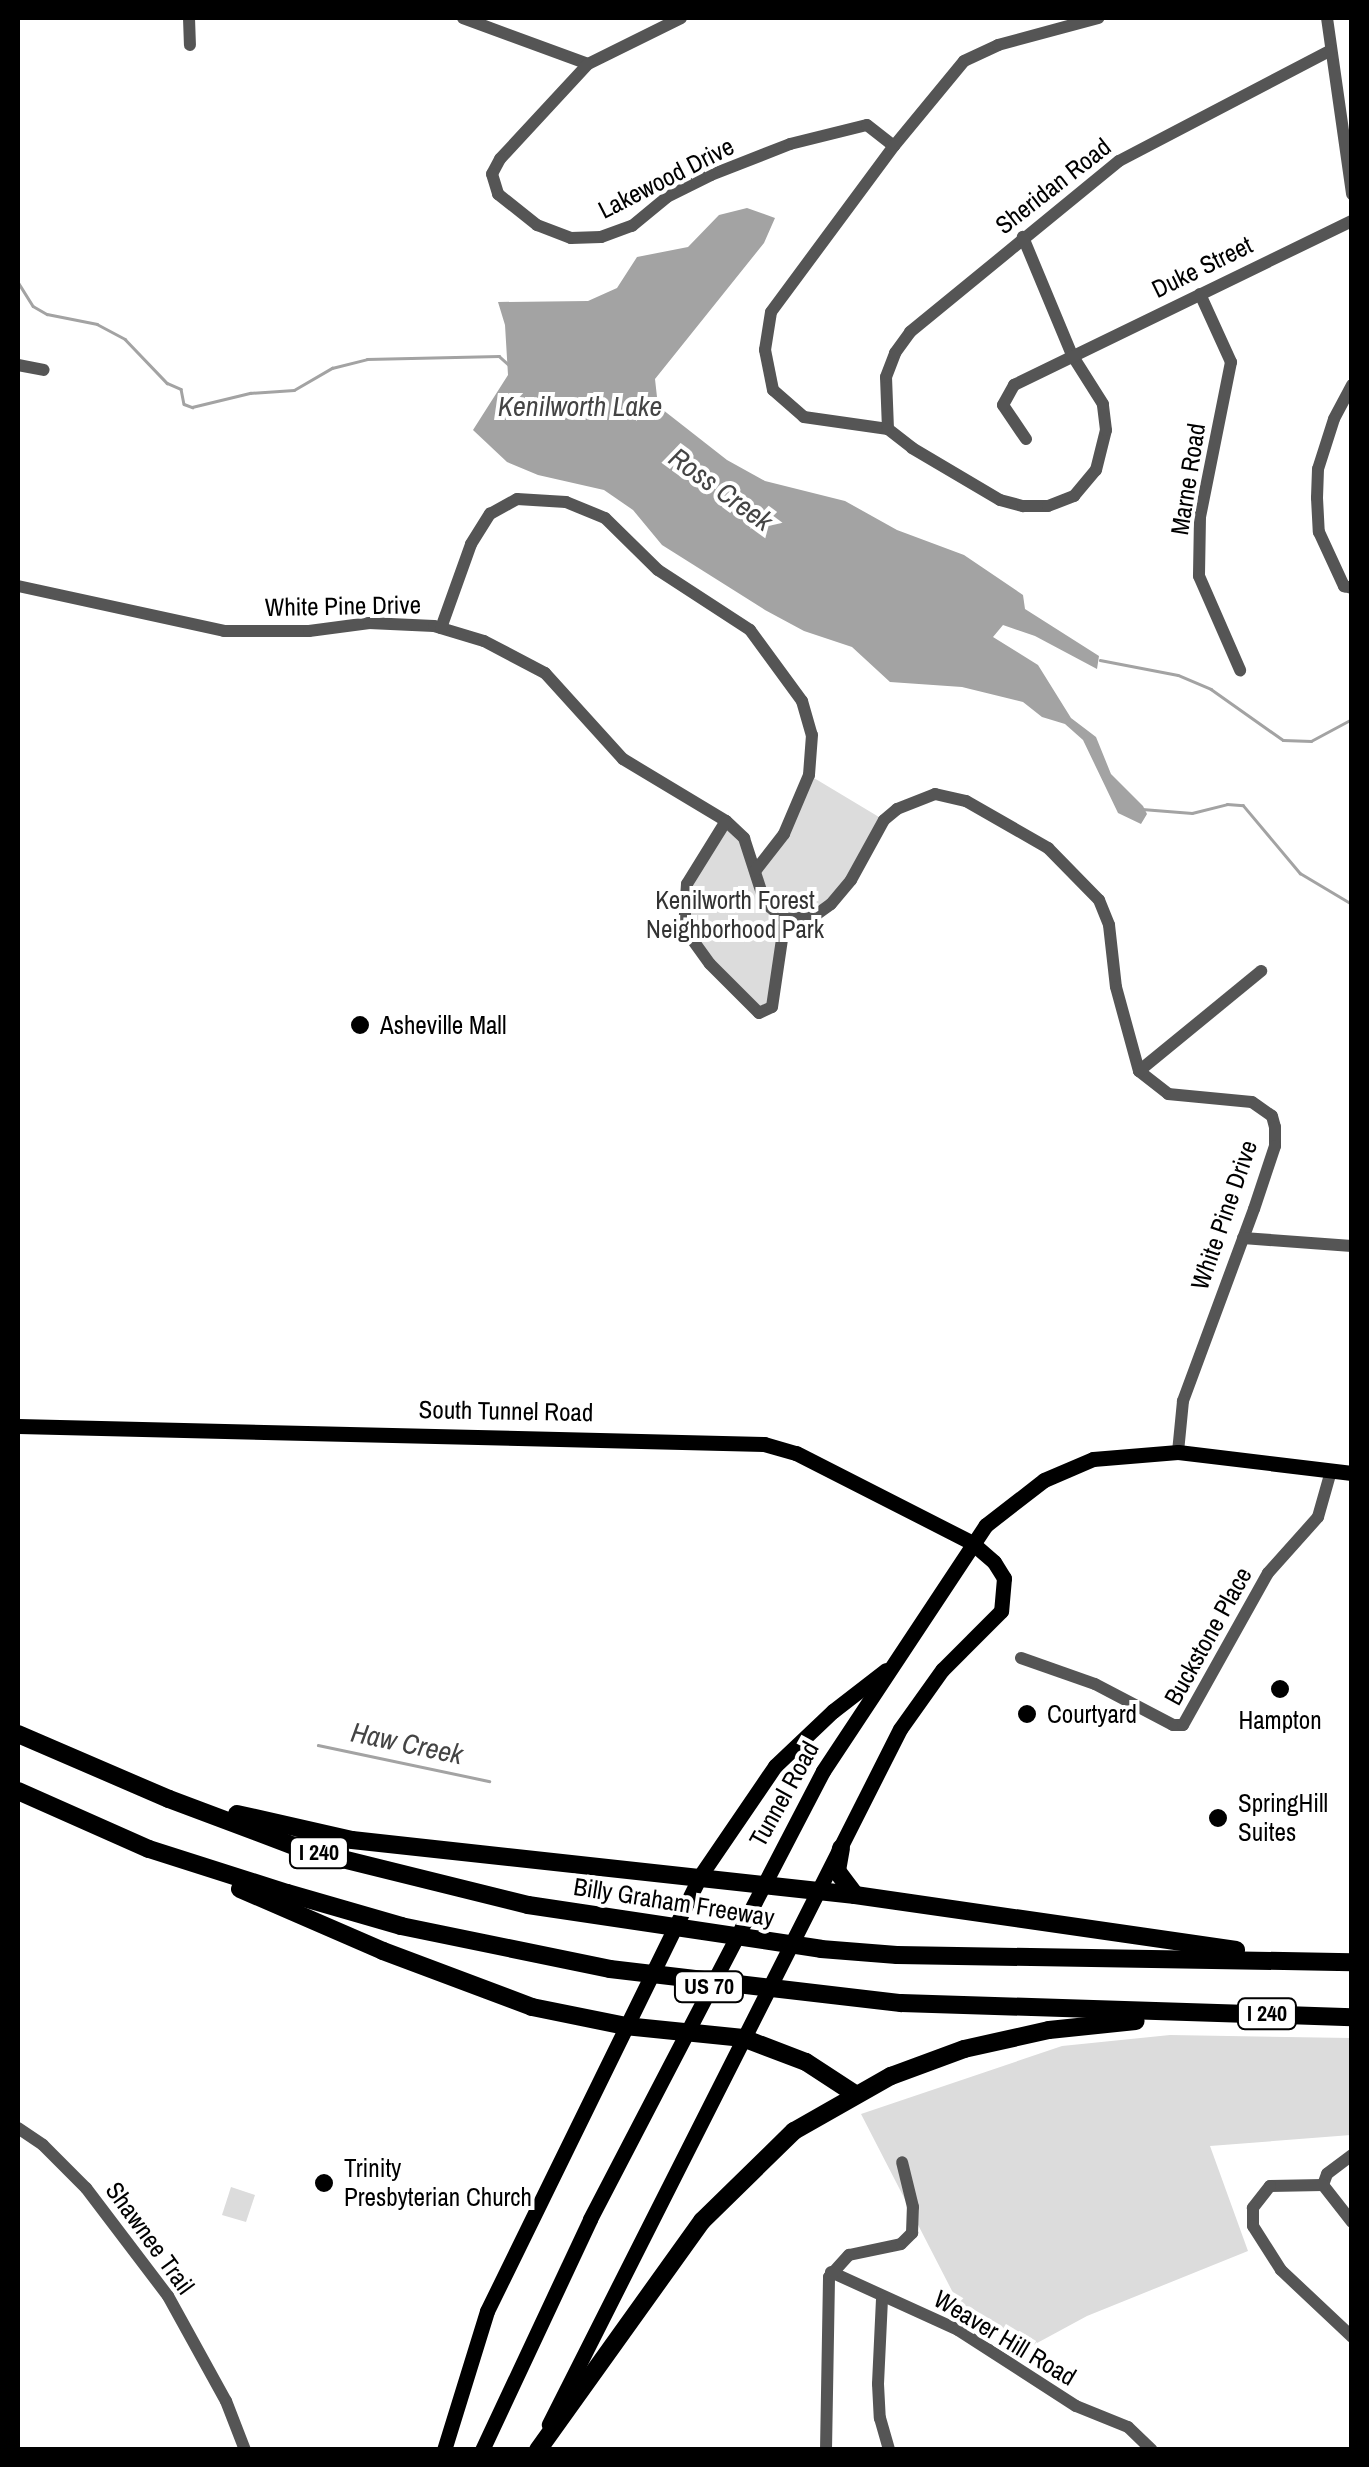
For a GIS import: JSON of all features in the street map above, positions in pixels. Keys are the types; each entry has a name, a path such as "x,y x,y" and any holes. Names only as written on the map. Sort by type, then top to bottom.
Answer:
{"highway":[{"name":"Billy Graham Freeway","path":"18,1734 169,1798 302,1848 418,1881 528,1906 821,1949 964,1958 1352,1962"},
{"name":"I 240","path":"18,1791 148,1848 401,1926 610,1970 808,1996 953,2006 1352,2017"},
{"path":"169,1798 352,1840 855,1895 1251,1952 1264,1960"},
{"path":"148,1848 383,1952 503,1997 559,2014 625,2026 742,2038 806,2062 855,2094"},
{"path":"841,1848 837,1871 855,1895"},
{"path":"537,2450 720,2200 794,2131 855,2094 926,2062 1006,2038 1183,2010"}],"main road":[{"name":"South Tunnel Road","path":"18,1426 764,1444 796,1453 971,1542"},
{"name":"Tunnel Road","path":"482,2450 590,2219 822,1771 971,1542 1004,1508 1057,1472 1093,1459 1178,1452 1352,1474"},
{"path":"537,2450 816,1892 918,1700 1000,1611 1004,1578 994,1562 971,1542"},
{"path":"444,2450 487,2310 625,2026 709,1877 775,1766 845,1700 893,1665"}],"street":[{"path":"189,18 190,44"},
{"path":"462,18 588,64"},
{"name":"Lakewood Drive","path":"681,18 588,64 492,174 498,194 537,225 571,238 600,237 632,226 667,197 790,144 866,124 894,146"},
{"path":"1023,238 1072,355 1103,404 1106,430 1096,470 1074,496 1048,506 1000,500 912,448 888,429 804,418 773,390 765,350 771,312 894,146 964,61 998,45 1098,18"},
{"path":"1327,18 1352,194"},
{"name":"Sheridan Road","path":"888,429 886,377 895,353 910,332 1119,161 1331,50"},
{"name":"Duke Street","path":"1026,439 1003,405 1014,384 1352,220"},
{"name":"Marne Road","path":"1200,294 1231,362 1200,517 1199,576 1240,670"},
{"path":"18,365 44,370"},
{"path":"1352,384 1334,418 1318,469 1317,498 1320,532 1344,586 1352,588"},
{"path":"442,628 471,544 490,514 517,499 566,502 605,518 658,570 750,630 802,701 812,735 809,776 784,834 756,870"},
{"name":"White Pine Drive","path":"18,586 224,631 309,631 369,623 442,628 484,641 546,674 623,759 726,821 744,838 765,903 785,919"},
{"path":"726,821 687,884 684,928 710,964 758,1013 772,1007 785,919 813,917 831,904 851,880 884,820 897,809 935,794 966,801 1048,848 1099,900 1110,925 1116,986 1139,1071 1261,971"},
{"name":"White Pine Drive","path":"1139,1071 1168,1094 1252,1102 1272,1116 1275,1146 1183,1401 1178,1452"},
{"path":"1242,1238 1352,1246"},
{"name":"Buckstone Place","path":"1020,1658 1095,1684 1173,1726 1183,1725 1268,1573 1318,1516 1331,1470"},
{"name":"Shawnee Trail","path":"18,2128 43,2145 86,2188 168,2296 226,2401 245,2450"},
{"path":"1323,2185 1327,2174 1352,2155"},
{"path":"826,2450 825,2300 831,2272 849,2254 891,2248 912,2232 916,2222 902,2162"},
{"path":"1323,2185 1352,2222"},
{"path":"1323,2185 1270,2186 1253,2208 1253,2226 1280,2270 1352,2336"},
{"name":"Weaver Hill Road","path":"831,2272 882,2299 958,2330 1076,2406 1133,2431 1152,2450"},
{"path":"882,2299 878,2384 880,2418 890,2450"}],"green space":[{"name":"Kenilworth Forest Neighborhood Park","path":"809,775 884,820 851,880 813,917 785,919 772,1007 759,1013 685,928 687,884 726,821 753,859 762,864"},
{"path":"1170,2035 1351,2038 1351,2135 1210,2146 1248,2251 1087,2316 1026,2349 967,2320 861,2114 1062,2046"},
{"path":"231,2187 255,2195 246,2222 222,2215"}],"water":[{"name":"Kenilworth Lake","path":"747,208 775,218 764,243 655,379 658,406 727,460 765,481 845,501 897,530 964,555 1023,595 1025,609 1099,656 1097,669 1035,636 1003,625 993,637 1038,665 1071,718 1096,737 1111,774 1143,806 1147,814 1141,824 1118,813 1083,740 1065,724 1042,717 1023,702 962,687 890,682 852,647 804,631 662,545 633,510 604,490 538,475 507,462 473,430 508,375 505,325 498,302 588,301 617,288 637,257 688,247 719,215"}],"waterway":[{"name":"Ross Creek","path":"18,282 33,306 47,314 97,324 125,339 167,383 181,389 184,404 192,407 250,393 294,390 332,368 367,359 499,356 509,365"},
{"path":"1100,660 1178,675 1211,689 1283,740 1311,741 1352,719"},
{"name":"Ross Creek","path":"1142,809 1192,813 1227,804 1243,805 1300,873 1352,904"},
{"name":"Haw Creek","path":"318,1745 489,1781"}],"place":[{"name":"Asheville Mall","path":"360,1025"},
{"name":"Hampton","path":"1280,1689"},
{"name":"Courtyard","path":"1027,1714"},
{"name":"SpringHill Suites","path":"1218,1818"},
{"name":"Trinity Presbyterian Church","path":"324,2183"}]}
